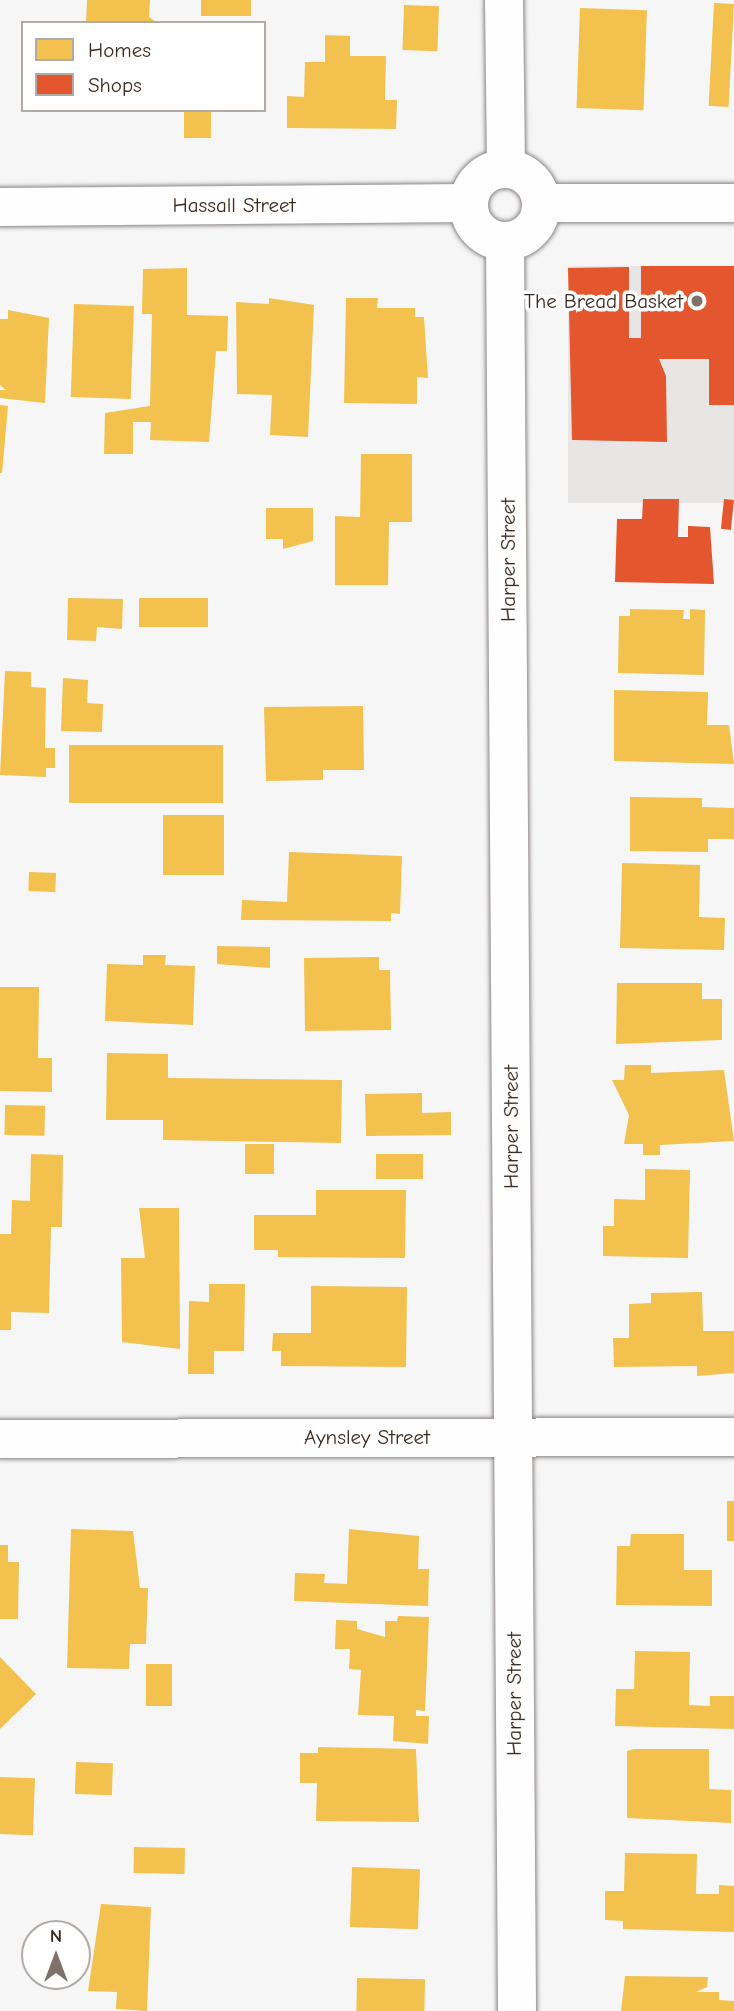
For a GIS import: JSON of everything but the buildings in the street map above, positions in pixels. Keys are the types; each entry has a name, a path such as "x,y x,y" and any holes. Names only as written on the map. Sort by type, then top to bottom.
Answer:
{"street":[{"path":"504,0 506,169"},
{"path":"506,169 527,176 542,203 528,234 505,242 475,226 469,203 485,175 506,169"},
{"name":"Hassall Street","path":"0,207 469,203"},
{"path":"542,203 734,203"},
{"name":"Harper Street","path":"505,242 517,2011"},
{"name":"Aynsley Street","path":"0,1439 734,1437"}],"shaded area":[{"path":"568,266 734,266 734,503 568,503"}],"place":[{"name":"The Bread Basket","path":"697,301"}]}
